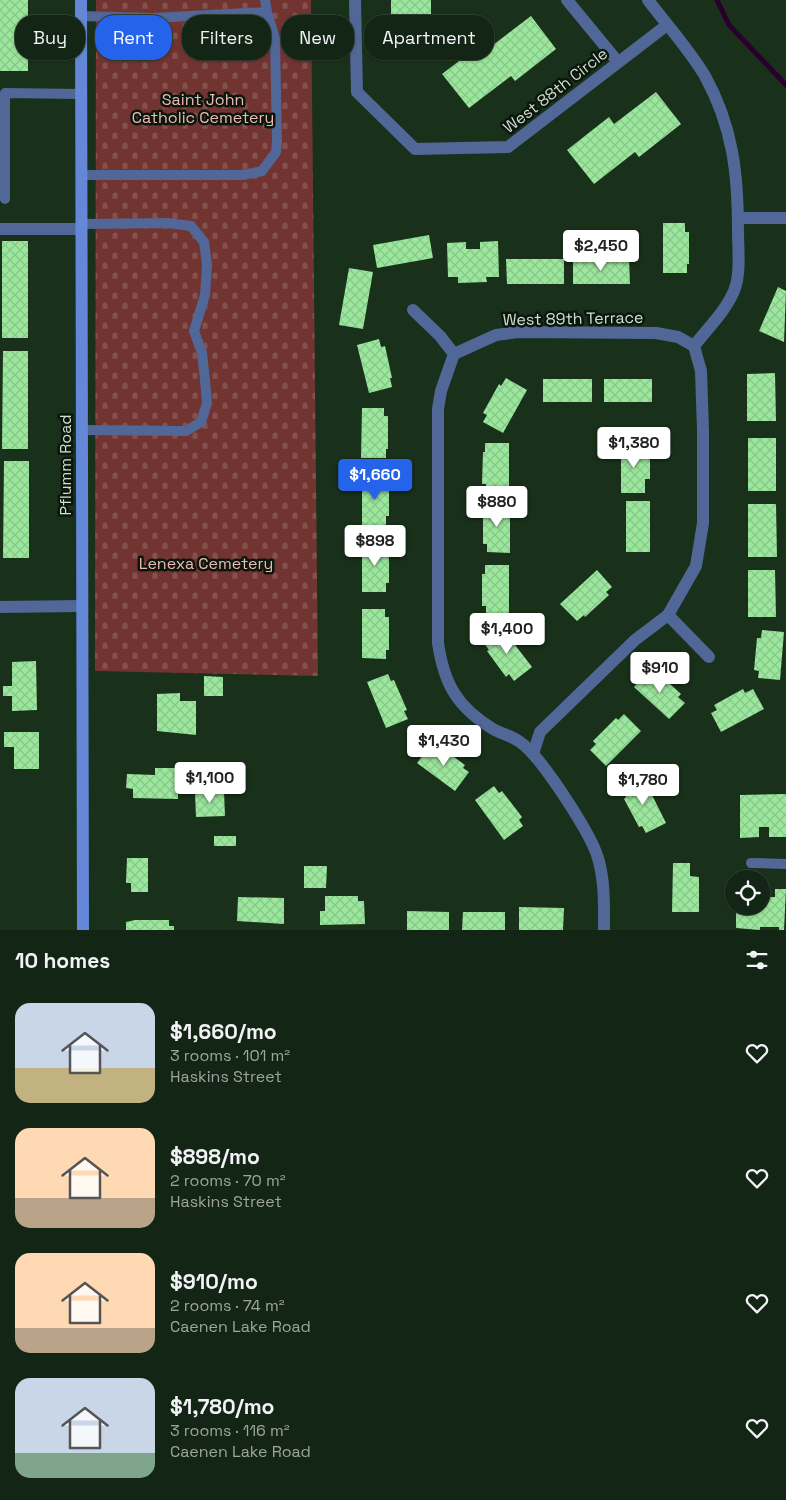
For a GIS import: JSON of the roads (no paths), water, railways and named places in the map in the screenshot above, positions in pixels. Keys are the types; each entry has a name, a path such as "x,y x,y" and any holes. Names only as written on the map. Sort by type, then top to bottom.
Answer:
{"main road":[{"name":"Pflumm Road","path":"81,0 81,15"},
{"name":"Pflumm Road","path":"81,60 84,930"}],"street":[{"name":"West 88th Circle","path":"355,0 357,92 415,149 508,147 667,25"},
{"path":"567,0 618,62"},
{"path":"533,754 540,732 635,640 668,615 696,566 701,542 701,371 694,346 724,309 735,290 738,269 736,168 732,142 721,108 704,75 648,0"},
{"path":"738,218 786,218"},
{"path":"0,229 81,226"},
{"path":"413,310 440,336 454,354 441,391 438,409 438,643 441,663 447,682 457,700 468,711 495,730 520,742 547,770 598,856 604,881 604,930"},
{"name":"West 89th Terrace","path":"454,354 496,335 518,332 656,333 678,337 694,346"},
{"path":"0,607 82,606"},
{"path":"668,615 709,657"}],"lane":[{"path":"81,175 243,175 262,171 276,152 277,142 276,39 265,0"},
{"path":"85,16 153,18 267,12"},
{"path":"5,199 4,93 81,94"},
{"path":"81,226 168,223 191,226 204,242 207,264 205,295 194,331 202,353 207,403 201,422 186,432 81,430"},
{"path":"751,863 786,864"}],"waterway":[{"path":"717,0 729,25 786,85"}],"park label":[{"name":"Saint John Catholic Cemetery","path":"203,108"},
{"name":"Lenexa Cemetery","path":"206,563"}]}
